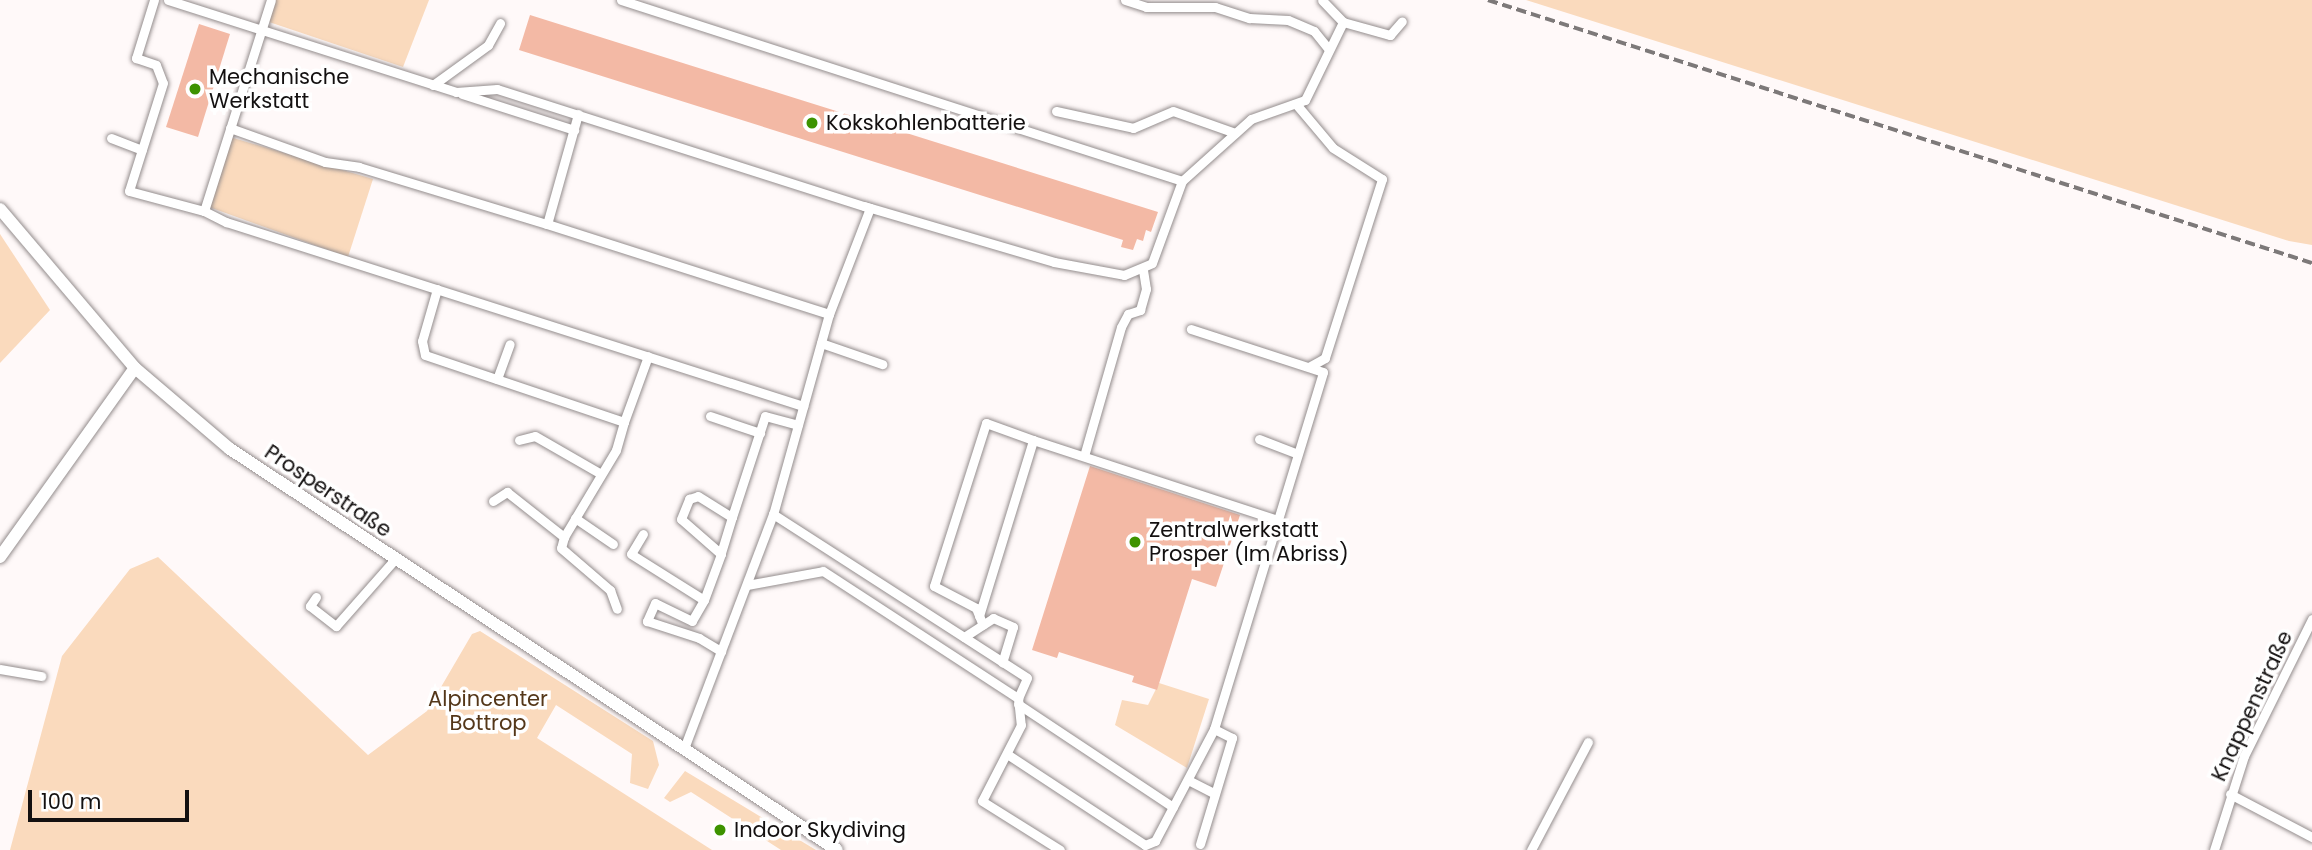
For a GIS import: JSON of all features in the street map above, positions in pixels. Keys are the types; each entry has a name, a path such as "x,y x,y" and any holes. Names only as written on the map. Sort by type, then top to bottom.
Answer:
{"main road":[{"name":"Prosperstraße","path":"0,209 135,368 230,449 685,746 837,850"},
{"path":"0,557 135,368"}],"street":[{"path":"154,0 136,58 156,65 163,83 130,191 204,211 803,406"},
{"path":"168,0 574,130"},
{"path":"204,211 264,30 271,0"},
{"path":"621,0 1182,181"},
{"path":"1125,0 1146,6 1215,7 1248,18 1289,20 1314,31 1328,48"},
{"path":"1322,0 1343,22 1390,35 1402,21"},
{"path":"860,205 1098,273 1124,275 1143,269 1152,263 1182,181 1251,119 1305,100 1343,22"},
{"path":"433,85 488,45 500,23"},
{"path":"456,92 497,89 870,208 829,314 774,514 685,746"},
{"path":"1296,104 1333,148 1382,179 1325,358 1309,367"},
{"path":"1056,111 1133,128 1173,111 1235,133"},
{"path":"547,224 578,114"},
{"path":"230,128 326,162 359,167 829,314"},
{"path":"111,138 142,150"},
{"path":"1084,456 1121,327 1128,314 1140,310 1146,289 1143,269"},
{"path":"437,289 422,341 425,355 624,422"},
{"path":"1007,754 1145,845 1153,845 1214,729 1275,519 1322,372 1191,329"},
{"path":"821,343 882,363"},
{"path":"497,379 510,344"},
{"path":"617,609 610,590 561,548 564,537 601,474 624,422 648,356"},
{"path":"710,416 760,433"},
{"path":"720,651 699,638 653,626 645,616 655,603 662,603 692,621 704,600 721,554 765,416 798,425"},
{"path":"981,620 976,608 934,586 986,423 1275,519"},
{"path":"519,440 535,436 601,474"},
{"path":"1259,439 1296,453"},
{"path":"964,637 981,620 1033,440"},
{"path":"493,501 507,492 564,537"},
{"path":"721,554 681,519 683,511 698,496 732,517"},
{"path":"774,514 1027,678 1018,701 1021,725 982,801 1060,850"},
{"path":"575,518 613,544"},
{"path":"643,534 631,554 704,600"},
{"path":"316,597 310,607 336,626 395,559"},
{"path":"747,585 823,571 1174,807"},
{"path":"981,620 993,618 1013,627 1002,662"},
{"name":"Knappenstraße","path":"2214,850 2230,794 2312,619"},
{"path":"0,669 41,676"},
{"path":"1200,844 1232,738 1214,729"},
{"path":"1531,850 1588,742"},
{"path":"1188,780 1215,794"},
{"path":"2230,794 2312,837"}],"green space":[{"path":"272,0 429,0 403,67 266,21"},
{"path":"1526,0 2312,0 2312,245 2289,241"},
{"path":"230,137 373,179 348,257 209,207"},
{"path":"0,234 50,310 0,363"},
{"name":"Alpincenter Bottrop","path":"158,557 368,755 427,711 472,634 480,631 653,741 659,765 648,789 630,783 632,754 556,705 537,738 712,850 10,850 62,656 130,569"},
{"path":"1159,683 1209,699 1187,768 1115,725 1122,700 1148,705"},
{"path":"685,771 816,850 781,850 691,792 670,802 664,798"}],"building":[{"name":"Kokskohlenbatterie","path":"530,15 1158,212 1151,232 1146,230 1143,241 1137,239 1133,250 1121,247 1123,240 519,50"},
{"name":"Mechanische Werkstatt","path":"199,24 230,34 198,137 166,127"},
{"name":"Zentralwerkstatt Prosper (Im Abriss)","path":"1090,466 1240,515 1216,587 1192,579 1157,690 1132,682 1134,676 1059,652 1057,658 1032,650"}],"railway":[{"path":"1488,0 2312,263"}],"place":[{"name":"Mechanische Werkstatt","path":"195,89"},
{"name":"Kokskohlenbatterie","path":"812,123"},
{"name":"Zentralwerkstatt Prosper (Im Abriss)","path":"1135,542"},
{"name":"Indoor Skydiving","path":"720,830"}]}
